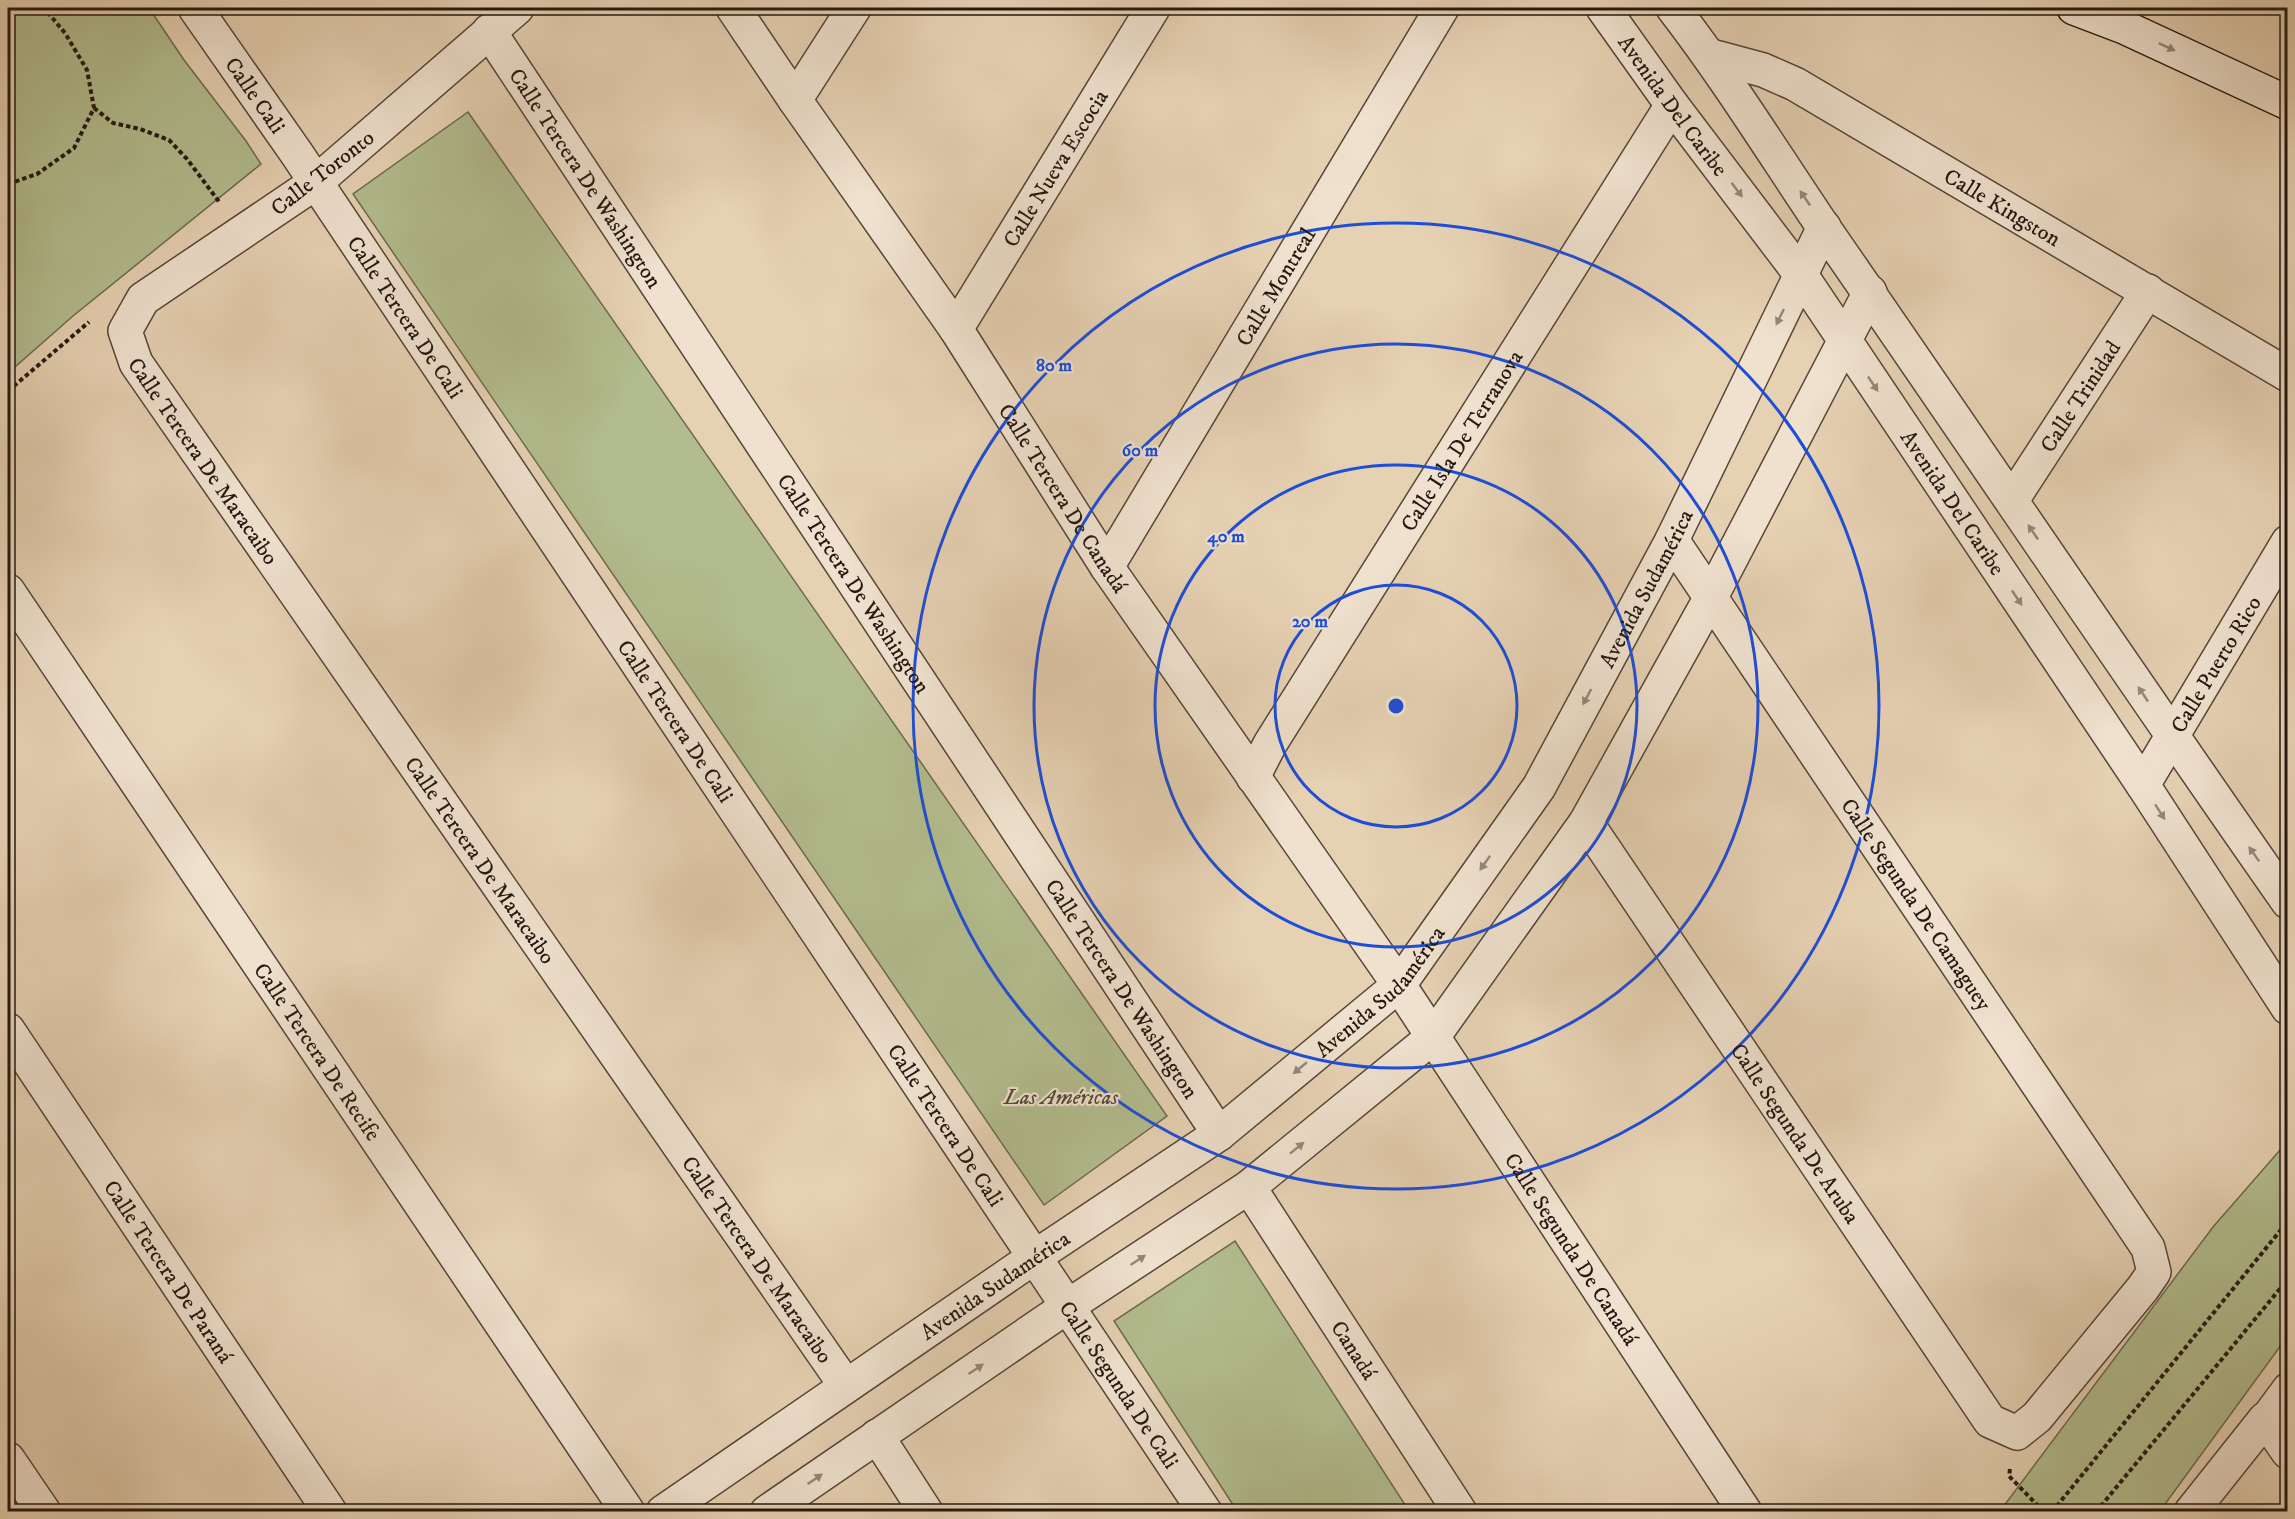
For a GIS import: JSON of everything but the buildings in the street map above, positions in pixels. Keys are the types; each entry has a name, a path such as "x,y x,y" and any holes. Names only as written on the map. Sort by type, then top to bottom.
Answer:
{"street":[{"name":"Calle Cali","path":"195,8 315,183"},
{"name":"Calle Toronto","path":"125,331 143,299 315,183 517,8"},
{"name":"Calle Tercera De Canadá","path":"733,8 956,329 1107,567 1399,986"},
{"path":"795,100 854,8"},
{"name":"Calle Nueva Escocia","path":"956,329 1153,8"},
{"name":"Calle Montreal","path":"1107,567 1442,8"},
{"name":"Avenida Del Caribe","path":"1603,8 1672,105 1801,276 2143,785 2288,1008"},
{"path":"1673,8 1710,56 1824,227 2288,902"},
{"path":"2074,8 2126,17 2288,103"},
{"name":"Calle Tercera De Washington","path":"489,32 1219,1134"},
{"name":"Calle Kingston","path":"1710,56 1763,70 1795,84 2288,375"},
{"name":"Calle Isla De Terranova","path":"1253,777 1270,744 1672,105"},
{"name":"Calle Tercera De Cali","path":"315,183 1036,1256"},
{"name":"Avenida Sudamérica","path":"663,1512 1036,1256 1219,1134 1399,986 1539,787 1672,540 1824,227"},
{"name":"Calle Trinidad","path":"2012,500 2148,291"},
{"path":"767,1512 1068,1306 1249,1187 1433,1037 1586,822 1711,597 1870,292"},
{"name":"Calle Tercera De Maracaibo","path":"125,331 136,363 846,1386"},
{"name":"Calle Segunda De Camaguey","path":"1672,540 2148,1248 2154,1272 2037,1417 2017,1433"},
{"name":"Calle Puerto Rico","path":"2143,785 2288,542"},
{"name":"Calle Tercera De Recife","path":"8,591 628,1512"},
{"name":"Calle Segunda De Aruba","path":"1586,822 1990,1421 2017,1433"},
{"name":"Calle Segunda De Canadá","path":"1399,986 1745,1512"},
{"name":"Calle Tercera De Paraná","path":"8,1030 330,1512"},
{"name":"Canadá","path":"1249,1187 1460,1512"},
{"name":"Calle Segunda De Cali","path":"1036,1256 1205,1512"},
{"path":"2191,1512 2288,1388"},
{"path":"2265,1419 2288,1452"},
{"path":"877,1436 926,1512"},
{"path":"8,1459 44,1512"}],"path":[{"path":"8,184 37,174 74,148 94,108 87,70 65,33 44,8"},
{"path":"94,108 113,123 140,129 169,140 187,159 224,209"},
{"path":"2052,1512 2288,1221"},
{"path":"2096,1512 2288,1280"},
{"path":"2017,1433 2009,1476 2044,1512"}],"green space":[{"path":"8,8 149,8 184,60 261,164 73,316 8,373"},
{"name":"Las Américas","path":"468,112 1167,1116 1044,1205 353,194"},
{"path":"2287,1142 2287,1337 2160,1511 2000,1511 2213,1227"},
{"path":"1235,1241 1409,1511 1237,1511 1114,1321"}]}
